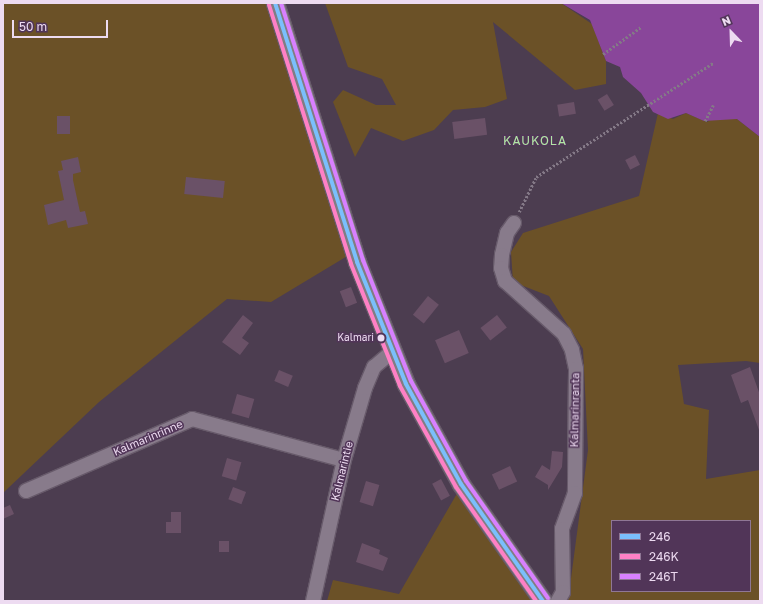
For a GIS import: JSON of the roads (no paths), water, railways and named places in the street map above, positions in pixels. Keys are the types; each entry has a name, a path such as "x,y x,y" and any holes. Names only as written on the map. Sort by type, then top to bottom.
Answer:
{"main road":[{"path":"275,3 357,262 392,352 444,456 543,601"}],"street":[{"name":"Kalmarinranta","path":"514,224 507,233 502,254 501,268 505,281 513,291 552,321 564,334 572,350 576,370 575,493 562,529 563,592 558,601"},
{"name":"Kalmarintie","path":"313,601 344,460 374,367 392,352"},
{"name":"Kalmarinrinne","path":"26,491 192,419 344,460"}],"place":[{"name":"Kalmari","path":"381,338"}],"district":[{"name":"KAUKOLA","path":"535,141"}]}
